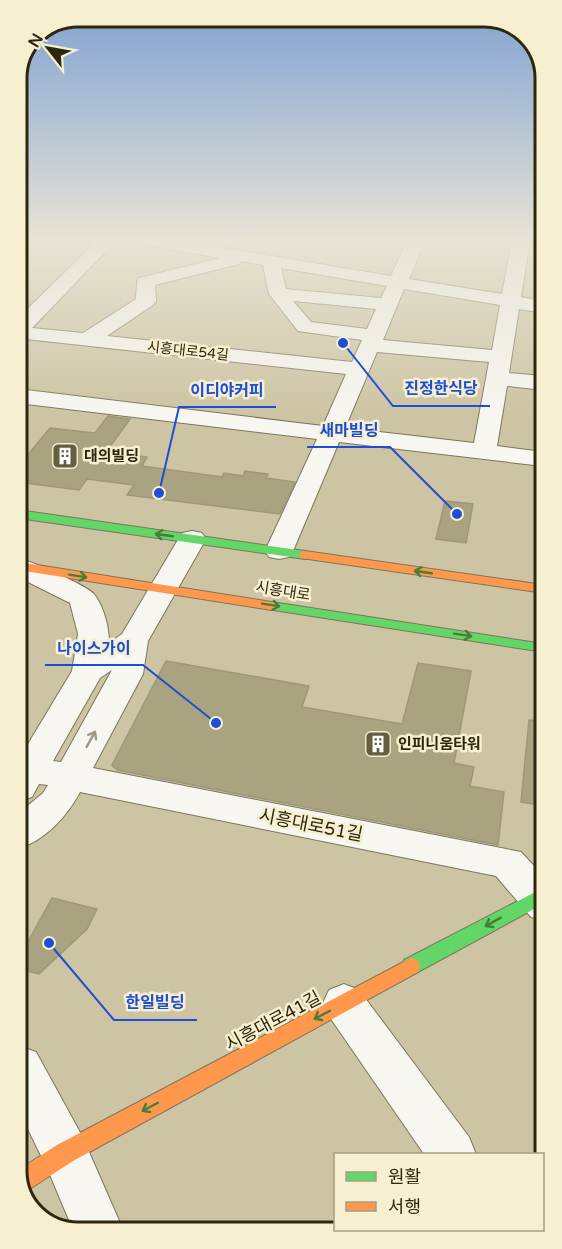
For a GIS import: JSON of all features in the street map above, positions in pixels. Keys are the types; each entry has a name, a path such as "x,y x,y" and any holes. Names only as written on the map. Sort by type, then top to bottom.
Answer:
{"main road":[{"path":"27,515 535,588"},
{"name":"시흥대로","path":"27,567 535,647"},
{"name":"시흥대로41길","path":"28,1177 65,1153 535,903"}],"street":[{"path":"27,322 49,299"},
{"path":"86,340 146,299"},
{"path":"283,299 308,329 372,340 499,368 535,380"},
{"path":"279,551 390,299"},
{"path":"461,299 535,306"},
{"path":"484,452 511,299"},
{"name":"시흥대로54길","path":"27,333 359,369"},
{"path":"27,397 535,458"},
{"name":"시흥대로51길","path":"27,827 56,803 127,674 133,642 192,539"},
{"path":"27,570 82,598 93,626 95,640 88,671"},
{"name":"시흥대로51길","path":"27,774 88,671 133,642"},
{"name":"시흥대로51길","path":"27,779 70,777 508,863 535,891"},
{"path":"344,1003 451,1153"},
{"path":"27,1081 65,1153 95,1222"}],"building":[{"path":"108,416 130,419 106,452 147,457 142,466 222,477 224,473 243,476 245,471 268,474 266,478 295,482 280,514 127,495 134,485 87,479 79,490 27,483 27,456 50,428 95,433"},
{"path":"445,501 473,504 466,543 436,539"},
{"path":"166,661 309,686 302,707 402,724 418,663 471,671 454,763 474,767 470,786 504,792 498,845 117,770 112,765"},
{"path":"529,720 535,720 535,804 521,802"},
{"path":"52,898 97,909 87,929 39,974 27,971 27,943"}],"traffic: fast":[{"path":"27,515 305,555"},
{"path":"272,606 535,647"},
{"path":"411,966 535,899"}],"traffic: slow":[{"path":"305,555 535,588"},
{"path":"27,567 272,606"},
{"path":"28,1177 65,1153 411,966"}],"place":[{"name":"진정한식당","path":"343,343"},
{"name":"대의빌딩","path":"65,456"},
{"name":"이디야커피","path":"159,493"},
{"name":"새마빌딩","path":"457,514"},
{"name":"나이스가이","path":"216,723"},
{"name":"인피니움타워","path":"378,744"},
{"name":"한일빌딩","path":"49,943"}]}
